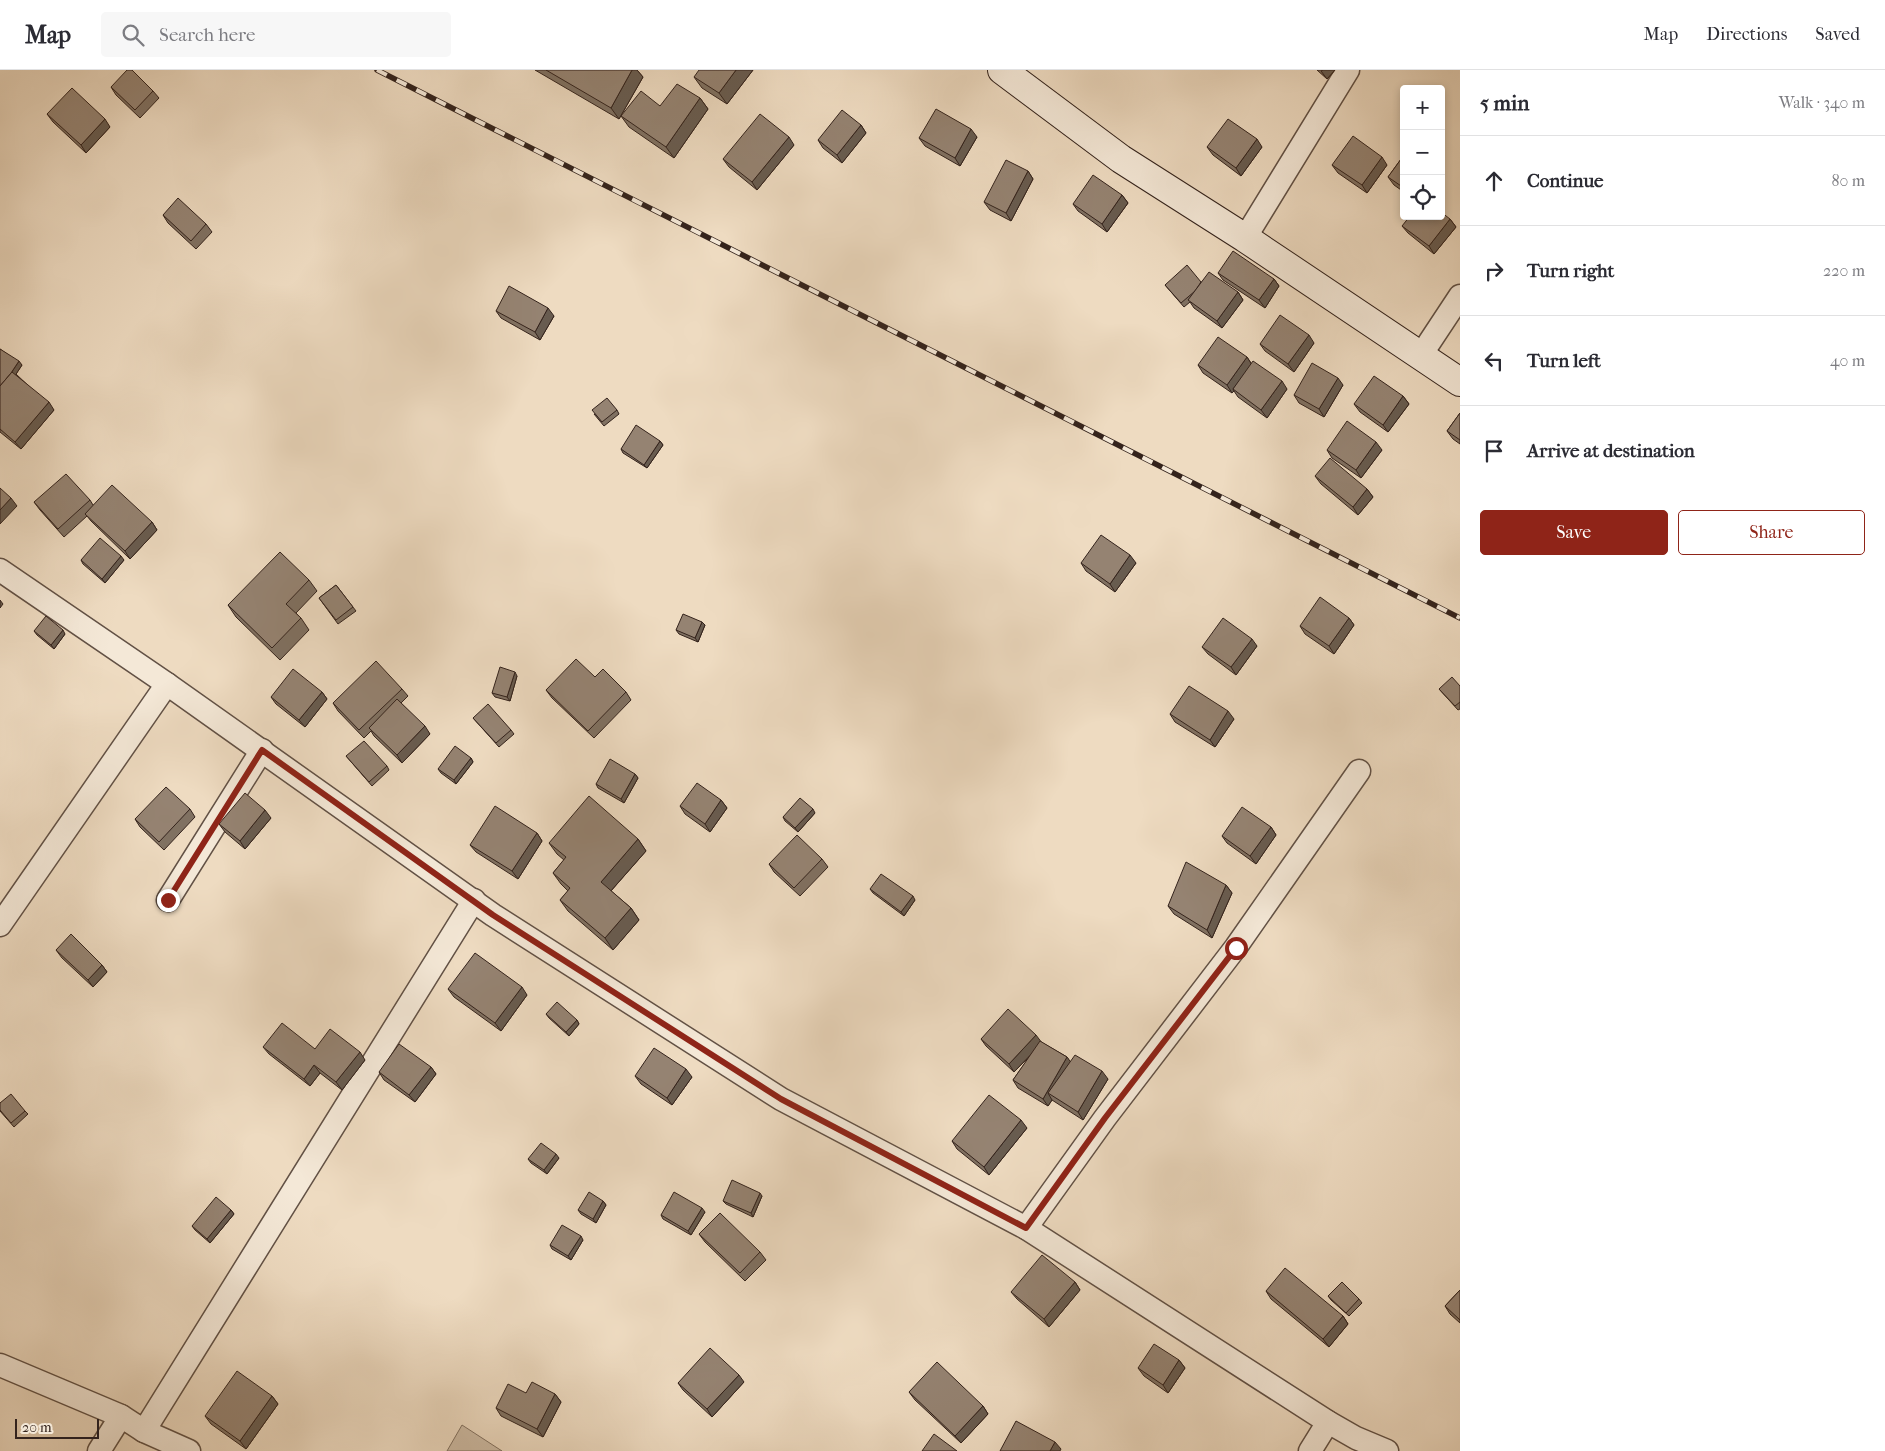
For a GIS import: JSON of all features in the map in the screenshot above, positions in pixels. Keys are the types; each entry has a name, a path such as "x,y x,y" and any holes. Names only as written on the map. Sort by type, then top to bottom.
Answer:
{"main road":[{"path":"1002,70 1121,159 1245,238 1460,382"}],"street":[{"path":"1245,238 1348,70"},
{"path":"1421,355 1460,296"},
{"path":"0,570 262,750 510,925 781,1099 1026,1228 1328,1422 1356,1438 1387,1451"},
{"path":"0,925 167,684"},
{"path":"168,900 262,750"},
{"path":"1026,1228 1105,1118 1236,948 1359,771"},
{"path":"144,1431 474,900"},
{"path":"0,1365 121,1416 144,1431 189,1451"},
{"path":"99,1451 121,1416"},
{"path":"1310,1451 1328,1422"}],"shaded area":[{"path":"462,1425 502,1451 447,1451"}],"building":[{"path":"127,70 132,70 153,91 135,110 111,87"},
{"path":"546,70 632,70 611,108"},
{"path":"699,70 736,70 719,93 694,77"},
{"path":"677,84 700,98 666,147 621,116 641,91 660,106"},
{"path":"72,88 105,119 81,145 47,114"},
{"path":"936,109 971,129 955,158 919,138"},
{"path":"842,110 861,125 837,155 818,140"},
{"path":"760,114 789,137 752,182 723,159"},
{"path":"1228,119 1257,139 1236,168 1207,147"},
{"path":"1353,136 1382,157 1362,185 1332,165"},
{"path":"1006,160 1028,171 1006,213 984,202"},
{"path":"1400,160 1400,185 1388,177"},
{"path":"1093,175 1122,195 1102,224 1073,204"},
{"path":"178,198 206,224 191,241 163,215"},
{"path":"1445,215 1450,219 1429,246 1402,226 1407,220 1445,220"},
{"path":"1233,251 1274,279 1259,300 1218,273"},
{"path":"1187,265 1201,282 1195,291 1181,303 1165,285"},
{"path":"1209,272 1238,292 1217,321 1188,300"},
{"path":"509,286 548,308 535,332 496,311"},
{"path":"1280,315 1309,335 1288,364 1260,344"},
{"path":"1218,337 1247,357 1227,385 1198,365"},
{"path":"0,349 19,361 0,386"},
{"path":"1253,361 1282,381 1261,410 1233,389"},
{"path":"1312,363 1338,378 1319,409 1294,395"},
{"path":"12,372 49,402 15,442 0,429 0,386"},
{"path":"1374,376 1403,396 1383,425 1354,404"},
{"path":"607,398 617,410 602,422 592,410"},
{"path":"1460,413 1460,440 1447,431"},
{"path":"1347,421 1376,442 1356,470 1327,450"},
{"path":"636,425 660,441 644,465 621,449"},
{"path":"1330,458 1367,489 1353,507 1315,476"},
{"path":"66,474 90,500 58,529 34,502"},
{"path":"112,485 152,522 125,551 85,514"},
{"path":"0,488 11,498 0,510"},
{"path":"1101,535 1130,555 1110,584 1081,563"},
{"path":"100,538 121,556 102,579 81,560"},
{"path":"280,552 309,580 286,604 301,618 272,648 228,605"},
{"path":"336,585 353,607 336,620 319,598"},
{"path":"1320,597 1349,618 1329,646 1300,626"},
{"path":"683,614 702,622 695,638 676,630"},
{"path":"46,616 63,630 51,645 34,631"},
{"path":"1223,618 1252,639 1231,667 1202,647"},
{"path":"576,659 595,677 603,669 626,692 588,731 546,690"},
{"path":"376,661 402,689 359,730 333,703"},
{"path":"500,667 515,672 507,697 492,693"},
{"path":"293,669 322,692 299,720 271,697"},
{"path":"1452,677 1460,686 1460,702 1455,706 1439,689"},
{"path":"1189,686 1228,711 1210,740 1170,714"},
{"path":"397,699 425,726 397,755 369,728"},
{"path":"488,704 511,730 496,743 473,718"},
{"path":"364,741 387,766 369,782 346,756"},
{"path":"455,746 471,758 454,780 438,769"},
{"path":"610,759 635,774 621,799 596,784"},
{"path":"697,783 721,800 705,824 680,806"},
{"path":"166,787 190,809 159,842 135,819"},
{"path":"245,793 265,810 240,841 219,824"},
{"path":"589,796 638,839 601,882 631,908 605,938 560,900 570,888 553,873 566,857 549,843"},
{"path":"800,798 813,809 795,828 783,817"},
{"path":"495,806 537,833 512,871 470,845"},
{"path":"1242,807 1271,827 1250,856 1222,836"},
{"path":"797,835 822,859 794,888 769,864"},
{"path":"1186,862 1226,885 1207,930 1168,906"},
{"path":"881,874 913,896 901,912 870,889"},
{"path":"71,934 102,965 88,980 56,950"},
{"path":"475,953 522,987 495,1023 448,989"},
{"path":"557,1002 577,1020 566,1032 546,1014"},
{"path":"1008,1009 1036,1035 1009,1064 981,1039"},
{"path":"282,1023 315,1049 330,1029 360,1052 336,1082 314,1065 304,1079 263,1047"},
{"path":"1040,1041 1067,1057 1043,1099 1013,1080"},
{"path":"399,1044 431,1067 409,1095 379,1072"},
{"path":"654,1048 686,1069 667,1098 635,1076"},
{"path":"1075,1055 1102,1071 1078,1112 1048,1093"},
{"path":"11,1094 25,1111 11,1123 0,1110 0,1103"},
{"path":"989,1095 1021,1120 984,1167 952,1141"},
{"path":"541,1143 556,1154 544,1170 528,1159"},
{"path":"732,1180 760,1193 751,1213 723,1201"},
{"path":"589,1192 603,1201 593,1219 578,1210"},
{"path":"674,1192 702,1208 688,1231 661,1215"},
{"path":"216,1197 231,1210 207,1239 192,1226"},
{"path":"720,1213 760,1252 740,1273 699,1234"},
{"path":"562,1225 581,1236 568,1256 550,1245"},
{"path":"1042,1255 1075,1282 1044,1319 1011,1292"},
{"path":"1285,1268 1343,1316 1323,1339 1266,1291"},
{"path":"1342,1282 1359,1299 1346,1313 1328,1296"},
{"path":"1460,1290 1460,1320 1445,1306"},
{"path":"1154,1344 1179,1360 1163,1385 1138,1368"},
{"path":"710,1348 739,1375 707,1409 678,1383"},
{"path":"937,1362 983,1406 955,1436 909,1392"},
{"path":"237,1371 272,1396 240,1441 205,1416"},
{"path":"532,1382 555,1394 537,1429 496,1408 508,1384 526,1393"},
{"path":"1016,1421 1055,1442 1050,1451 1000,1451"},
{"path":"934,1434 957,1451 922,1451"}],"railway":[{"path":"377,70 1460,618"}],"route":[{"path":"168,900 262,750 493,915 781,1099 1026,1228 1105,1118 1236,948"}]}
